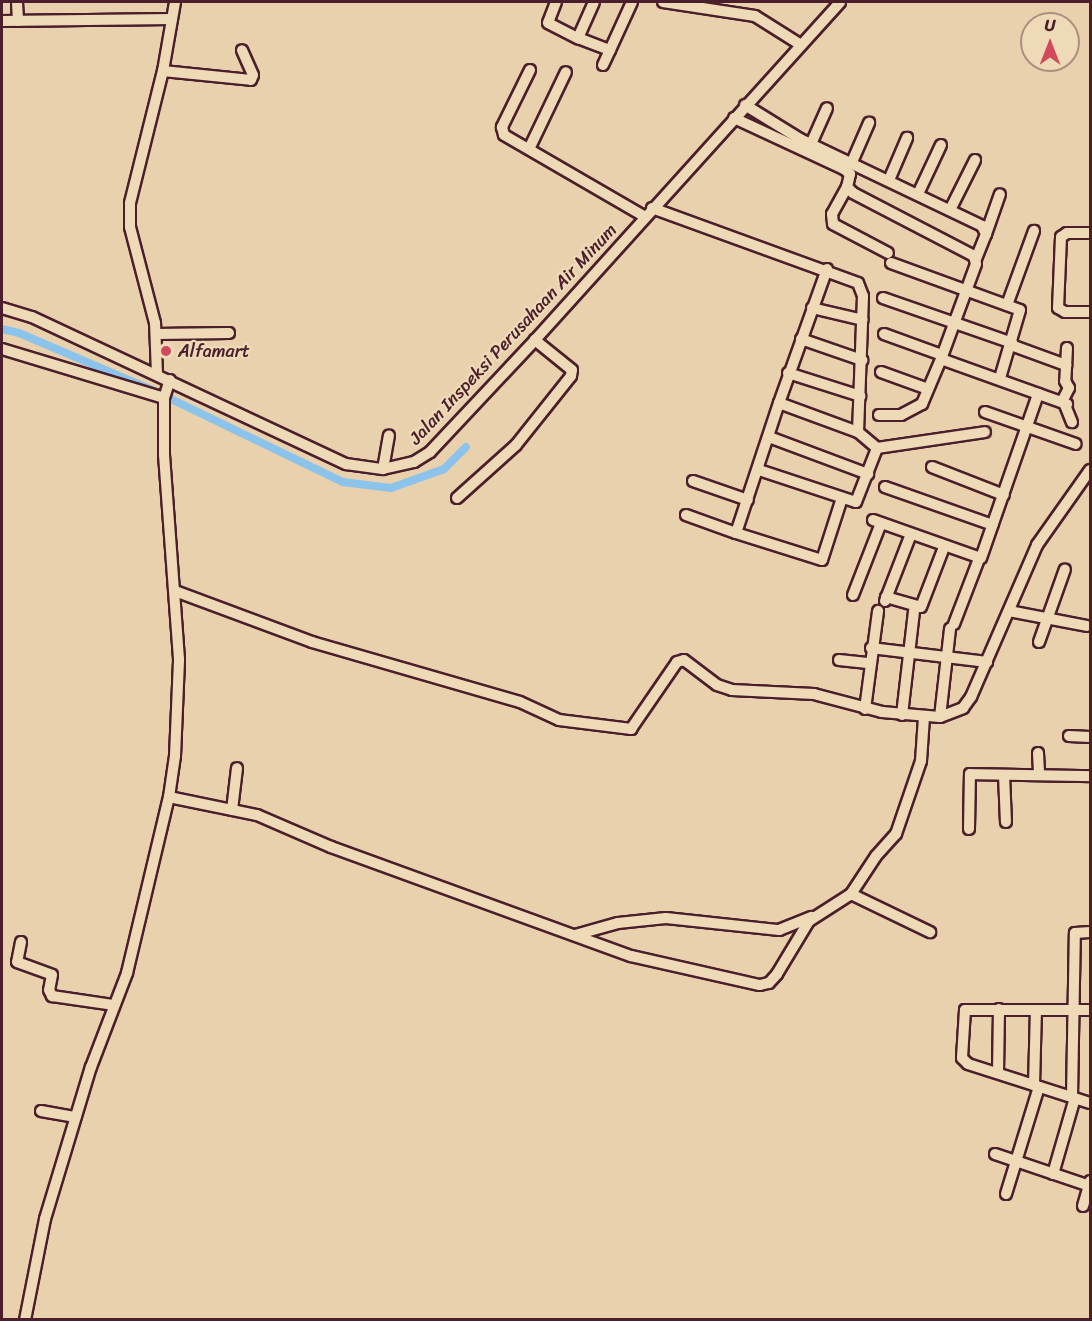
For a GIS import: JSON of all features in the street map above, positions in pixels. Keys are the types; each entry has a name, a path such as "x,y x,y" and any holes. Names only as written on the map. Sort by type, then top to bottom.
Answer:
{"street":[{"path":"17,2 18,21"},
{"path":"157,375 156,334 130,217 133,180 163,71 175,2"},
{"path":"556,2 548,23 610,50"},
{"path":"578,38 594,2"},
{"path":"603,65 632,2"},
{"path":"663,2 755,16 801,45"},
{"name":"Jalan Inspeksi Perusahaan Air Minum","path":"2,308 32,317 171,380 346,464 383,469 414,462 430,452 535,340 648,212 840,2"},
{"path":"2,21 172,19"},
{"path":"163,71 251,80 253,75 242,50"},
{"path":"530,70 502,127 504,135 531,147 648,212 826,269 858,283 863,296 858,432"},
{"path":"531,147 566,72"},
{"path":"746,105 811,144 982,226 986,234"},
{"path":"811,144 827,108"},
{"path":"734,118 844,170 851,180 832,214 833,224 890,258 1020,310 1000,378"},
{"path":"852,162 869,123"},
{"path":"889,180 907,138"},
{"path":"918,194 941,145"},
{"path":"950,210 975,160"},
{"path":"847,187 976,259"},
{"path":"879,415 912,412 922,404 1000,194"},
{"path":"1007,305 1034,231"},
{"path":"1090,233 1067,233 1061,237 1058,308 1065,312 1090,312"},
{"path":"736,533 759,470 788,373 826,269"},
{"path":"883,298 954,322 1066,365"},
{"path":"812,308 863,320"},
{"path":"156,334 229,333"},
{"path":"884,334 1067,404"},
{"path":"801,339 862,360"},
{"path":"457,498 516,445 571,376 572,370 535,340"},
{"path":"1067,348 1065,381 1070,388 1063,400 1067,404 1072,422"},
{"path":"2,349 164,398"},
{"path":"881,372 928,389"},
{"path":"788,373 860,396"},
{"path":"25,1320 39,1242 75,1117 126,973 169,797 177,724 176,591 164,455 164,398 171,380"},
{"path":"940,717 952,626 993,525 1038,394"},
{"path":"778,403 858,432 877,448 985,432"},
{"path":"985,411 1076,444"},
{"path":"383,469 389,436"},
{"path":"769,437 868,474"},
{"path":"759,470 842,498 859,499 877,448"},
{"path":"932,466 1004,495"},
{"path":"176,591 312,642 520,702 559,720 631,729 680,660 689,661 724,688 814,694 866,709 902,716 940,717 963,708 987,662 1037,545 1090,470"},
{"path":"693,481 748,500"},
{"path":"885,487 993,525"},
{"path":"686,516 822,560 842,498"},
{"path":"853,595 877,522 979,559"},
{"path":"911,534 886,599 921,607 944,547"},
{"path":"1039,642 1045,618 1065,569"},
{"path":"866,709 878,611"},
{"path":"902,716 914,611"},
{"path":"1010,611 1087,626"},
{"path":"872,648 987,662"},
{"path":"839,660 870,663"},
{"path":"575,935 618,923 666,918 779,930 814,916 851,894 899,827 921,761 924,717"},
{"path":"1069,736 1090,737"},
{"path":"1038,753 1039,775"},
{"path":"232,810 237,768"},
{"path":"969,829 970,774 1090,776"},
{"path":"1004,774 1006,822"},
{"path":"169,797 256,815 331,847 631,956 760,985 769,983 777,974 814,916"},
{"path":"851,894 930,932"},
{"path":"1053,1174 1073,1098 1076,933 1090,932"},
{"path":"21,942 17,962 52,975 49,994 114,1005"},
{"path":"1090,1010 969,1009 963,1013 962,1058 963,1062 1090,1103"},
{"path":"998,1073 999,1009"},
{"path":"1006,1194 1037,1086 1036,1010"},
{"path":"41,1111 75,1117"},
{"path":"995,1154 1090,1184 1083,1206"}],"waterway":[{"path":"2,329 19,333 152,390"},
{"path":"171,399 343,482 391,488 444,469 466,447"}],"place":[{"name":"Alfamart","path":"166,351"}]}
